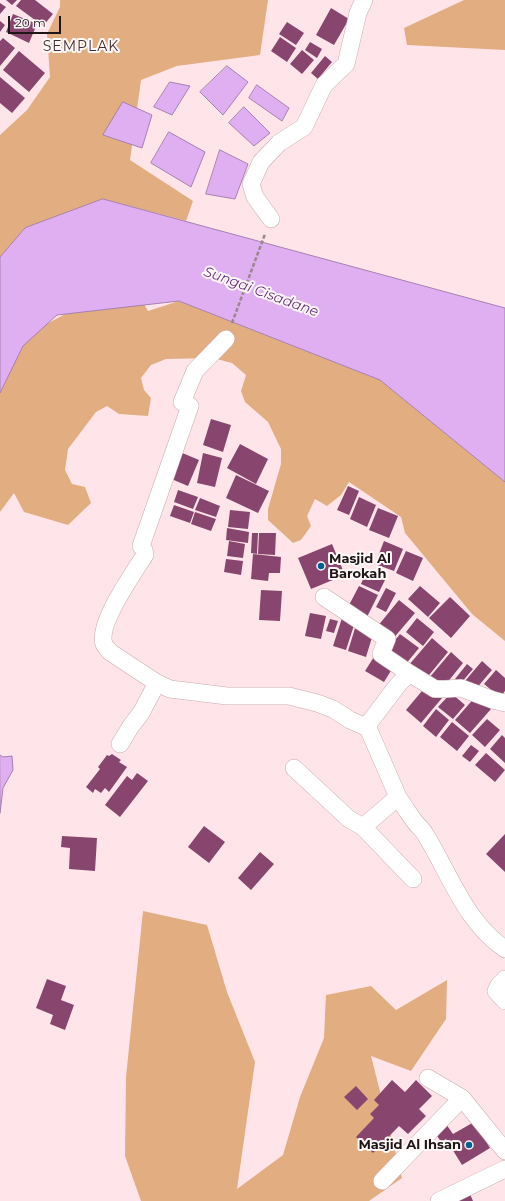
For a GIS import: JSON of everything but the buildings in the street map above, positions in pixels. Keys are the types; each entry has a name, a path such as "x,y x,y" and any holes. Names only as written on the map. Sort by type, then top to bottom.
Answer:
{"street":[{"path":"271,219 255,197 251,184 261,162 279,143 304,127 324,85 346,64 358,13 364,0"},
{"path":"226,339 195,371 184,395 182,402 190,406 141,546 145,555 114,603 104,631 104,644 110,652 157,683 170,689 227,696 289,696 334,709 350,720 368,728"},
{"path":"324,597 387,639 381,654 409,673 435,688 461,688 505,703"},
{"path":"409,673 397,686 369,723 368,728 398,797 414,821 425,833 449,879 479,926 505,950"},
{"path":"120,744 141,712 157,683"},
{"path":"294,768 349,818 363,827 413,879"},
{"path":"363,827 398,797"},
{"path":"505,979 499,984 496,991 505,1001"},
{"path":"428,1078 462,1098 505,1151"},
{"path":"382,1181 462,1098"},
{"path":"439,1201 505,1168"}],"path":[{"path":"226,339 271,219"}],"shaded area":[{"path":"60,0 268,0 260,55 177,66 141,80 130,160 193,201 186,221 103,199 25,228 0,257 0,135 27,110 50,77 47,34 60,7"},
{"path":"464,0 505,0 505,50 407,45 404,28"},
{"path":"140,297 148,311 179,301 380,380 505,482 505,641 472,614 405,533 401,517 349,482 341,495 327,506 315,499 307,516 311,526 301,540 293,543 268,520 268,509 281,464 281,449 268,422 245,402 241,391 246,375 232,363 213,358 166,359 151,365 141,378 144,390 151,398 148,416 119,414 107,406 96,412 68,449 65,470 72,484 85,487 91,503 68,525 24,512 14,493 0,512 0,368 15,341 93,299"},
{"path":"143,911 207,925 227,992 255,1062 237,1189 283,1155 300,1097 324,1038 326,995 371,986 396,1010 447,980 446,1019 411,1071 371,1056 402,1178 369,1201 141,1201 125,1156 126,1077"}],"water":[{"path":"227,66 248,82 223,115 200,92"},
{"path":"170,82 190,86 172,115 154,107"},
{"path":"257,85 289,108 282,121 249,98"},
{"path":"123,102 152,115 142,148 103,135"},
{"path":"244,107 270,133 254,146 229,123"},
{"path":"169,132 205,152 191,187 151,163"},
{"path":"220,150 248,164 235,199 206,194"},
{"name":"Sungai Cisadane","path":"103,199 505,308 505,482 380,380 179,301 57,315 23,346 0,393 0,257 25,228"},
{"path":"0,755 3,757 12,756 13,770 3,788 0,813"}],"place":[{"name":"Masjid Al Barokah","path":"321,566"},
{"name":"Masjid Al Ihsan","path":"469,1145"}],"district":[{"name":"SEMPLAK","path":"81,47"}]}
